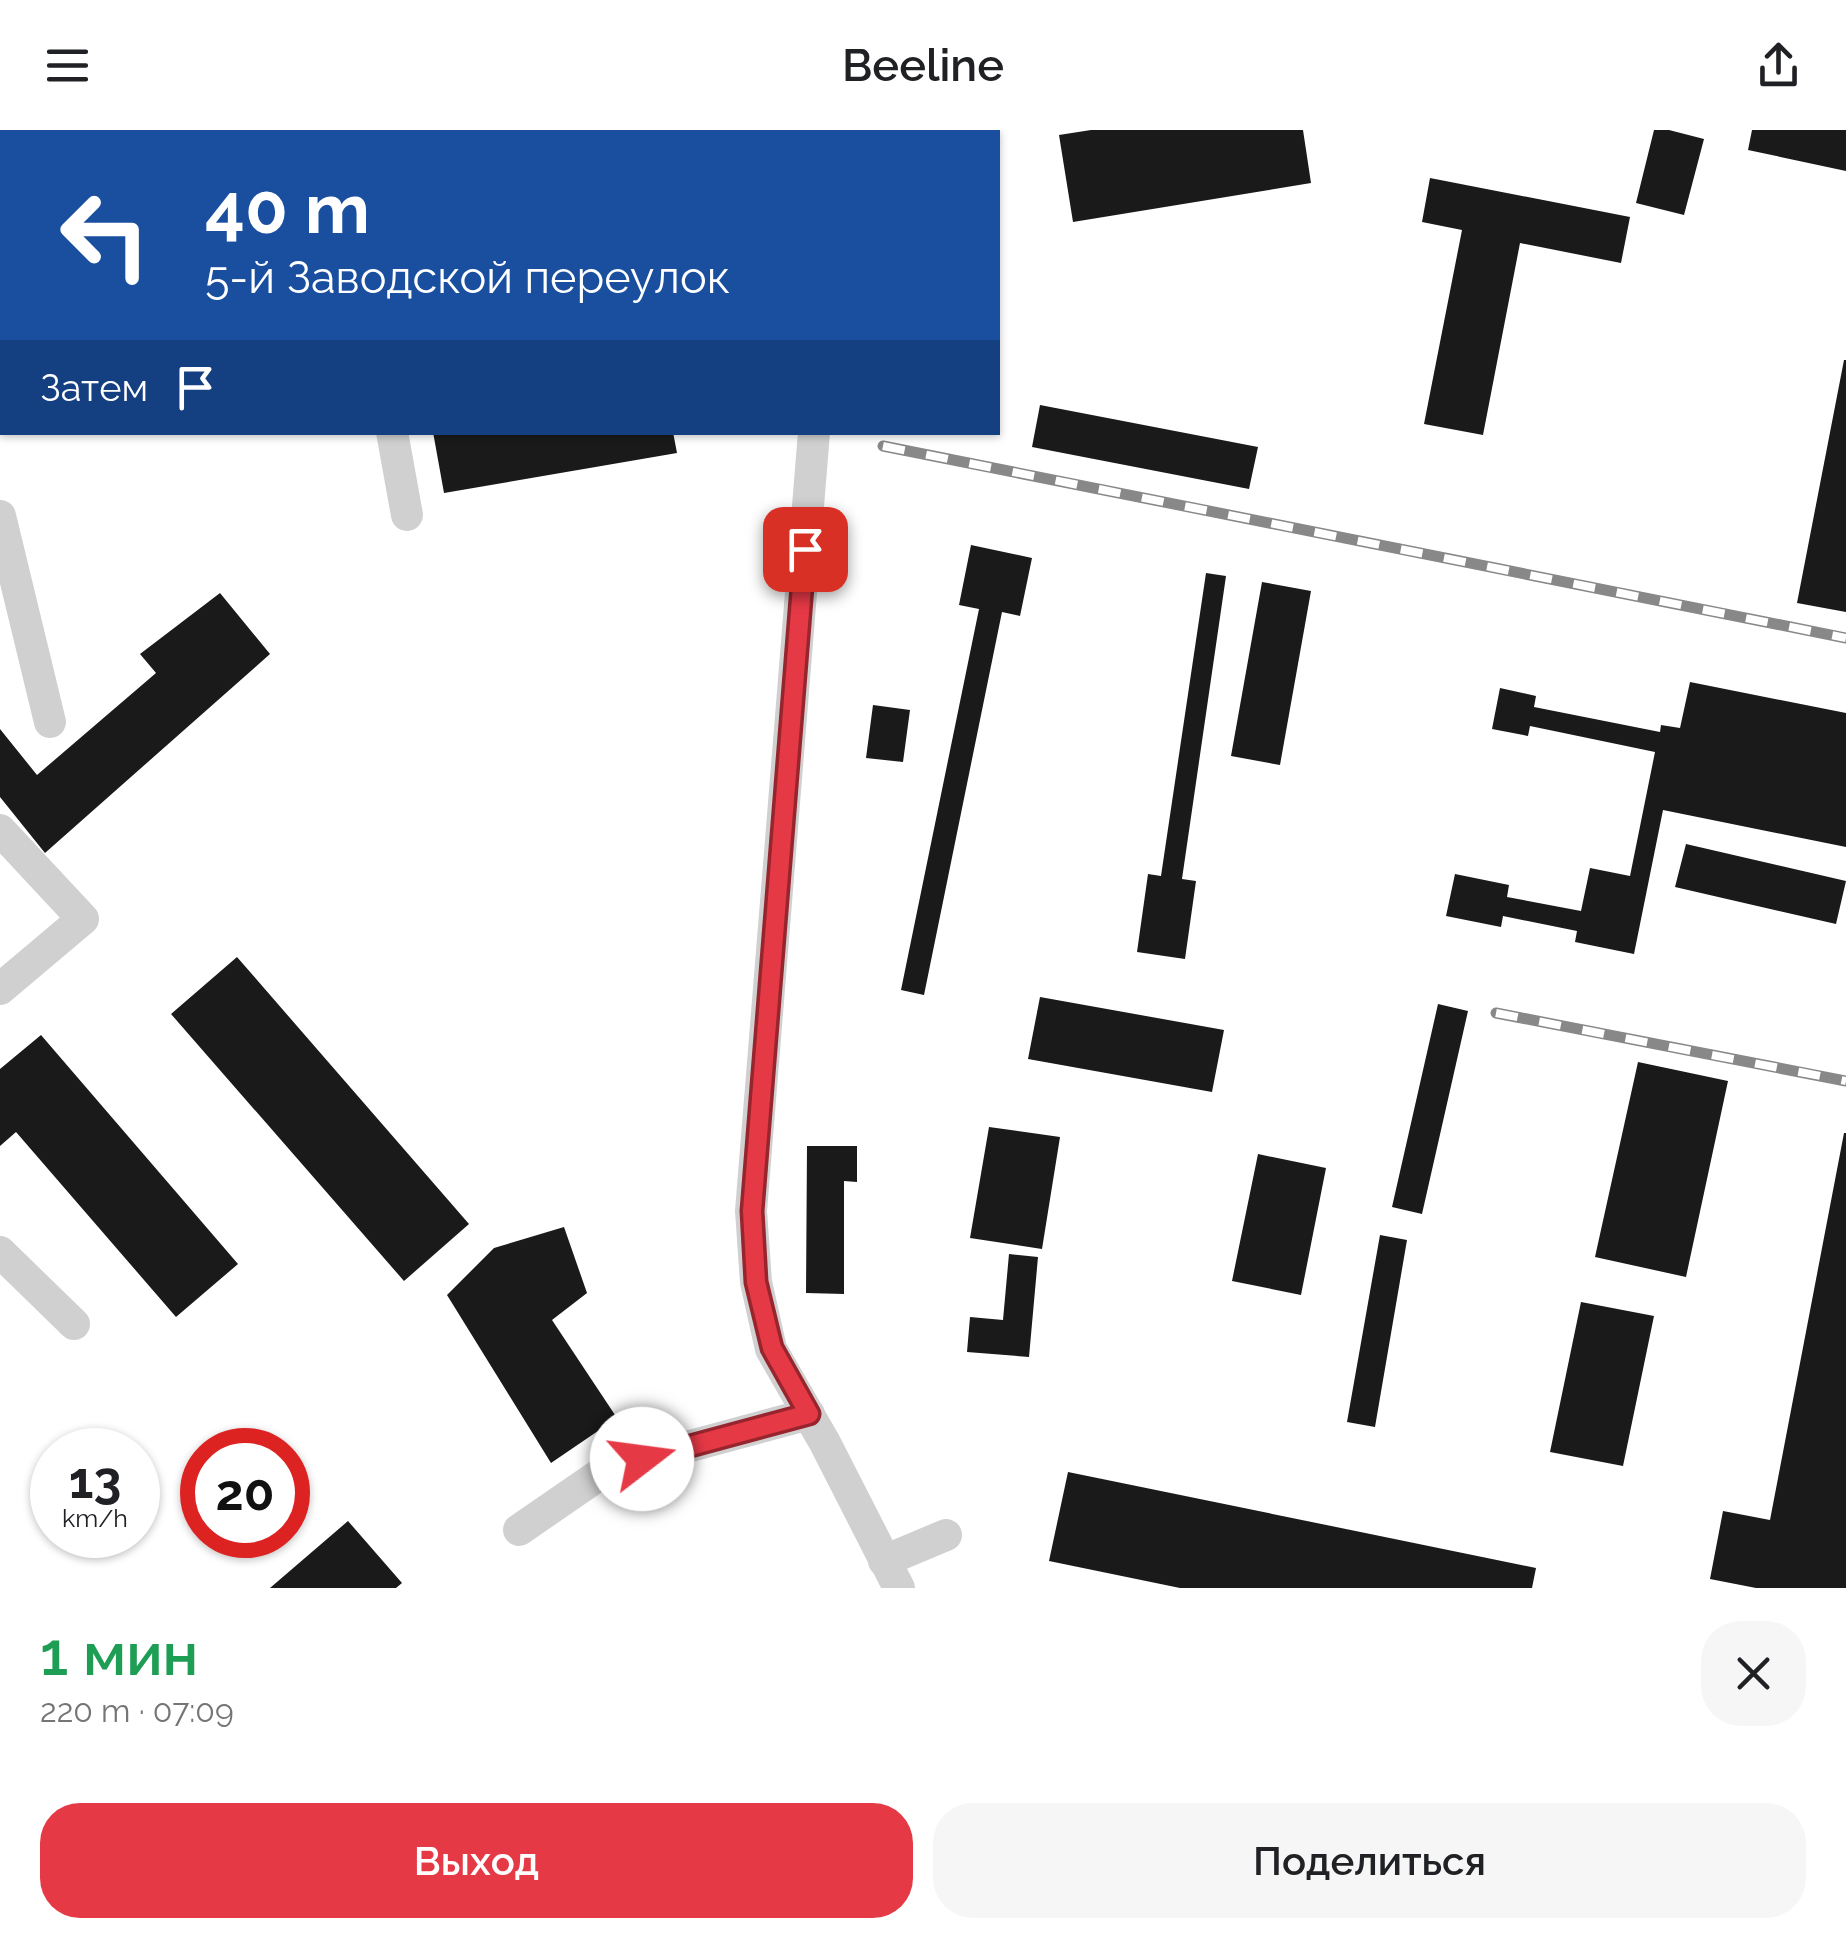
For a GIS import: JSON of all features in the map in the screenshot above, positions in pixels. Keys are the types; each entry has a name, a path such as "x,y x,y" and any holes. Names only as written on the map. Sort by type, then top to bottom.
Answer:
{"street":[{"path":"393,435 407,515"},
{"path":"814,435 752,1211 756,1282 772,1348 892,1574 946,1535"},
{"path":"0,516 50,722"},
{"path":"0,830 83,920 0,989"},
{"path":"0,1252 74,1324"},
{"path":"519,1530 609,1468 809,1414"}],"building":[{"path":"1091,130 1303,130 1311,183 1073,222 1059,135"},
{"path":"1654,130 1704,139 1684,215 1636,203"},
{"path":"1752,130 1846,130 1846,171 1748,150"},
{"path":"1430,178 1630,217 1621,263 1520,243 1483,435 1424,424 1462,230 1422,222"},
{"path":"1846,360 1846,612 1797,603"},
{"path":"1040,405 1258,447 1249,489 1032,447"},
{"path":"434,435 674,435 677,453 444,493"},
{"path":"971,545 1032,558 1020,616 1002,612 924,995 901,990 979,609 959,605"},
{"path":"1206,573 1226,576 1182,879 1196,881 1185,959 1137,952 1148,874 1161,876"},
{"path":"1262,582 1311,591 1280,765 1231,756"},
{"path":"220,593 270,654 45,853 0,797 0,729 37,775 156,673 140,654"},
{"path":"1690,682 1846,713 1846,847 1663,810 1634,954 1575,942 1577,931 1503,916 1501,927 1446,916 1455,874 1509,885 1507,897 1581,911 1590,868 1630,876 1655,752 1530,726 1528,736 1492,729 1500,688 1536,696 1534,707 1660,732 1661,725 1680,728"},
{"path":"873,705 910,710 903,762 866,758"},
{"path":"1686,844 1846,881 1836,924 1675,887"},
{"path":"237,957 469,1224 404,1281 171,1014"},
{"path":"1040,997 1224,1030 1212,1092 1028,1059"},
{"path":"1438,1004 1468,1011 1422,1214 1392,1207"},
{"path":"41,1035 238,1264 176,1317 16,1132 0,1146 0,1069"},
{"path":"1638,1062 1728,1081 1686,1277 1595,1257"},
{"path":"989,1127 1060,1137 1042,1249 970,1238"},
{"path":"1844,1133 1846,1588 1756,1588 1710,1579 1723,1511 1770,1520"},
{"path":"807,1146 857,1146 857,1182 844,1181 844,1294 806,1293"},
{"path":"1258,1154 1326,1168 1301,1295 1232,1281"},
{"path":"564,1227 587,1293 552,1320 617,1418 551,1463 447,1295 494,1248"},
{"path":"1380,1235 1407,1240 1375,1427 1347,1422"},
{"path":"1009,1254 1038,1257 1029,1357 967,1352 970,1317 1003,1320"},
{"path":"1581,1302 1654,1316 1623,1466 1550,1452"},
{"path":"1068,1472 1536,1568 1532,1588 1180,1588 1049,1561"},
{"path":"348,1521 402,1583 396,1588 270,1588 305,1558 310,1558 310,1554"}],"railway":[{"path":"883,446 1846,638"},
{"path":"1496,1013 1846,1081"}],"route":[{"path":"642,1459 809,1414 772,1348 756,1282 752,1211 805,549"}]}
